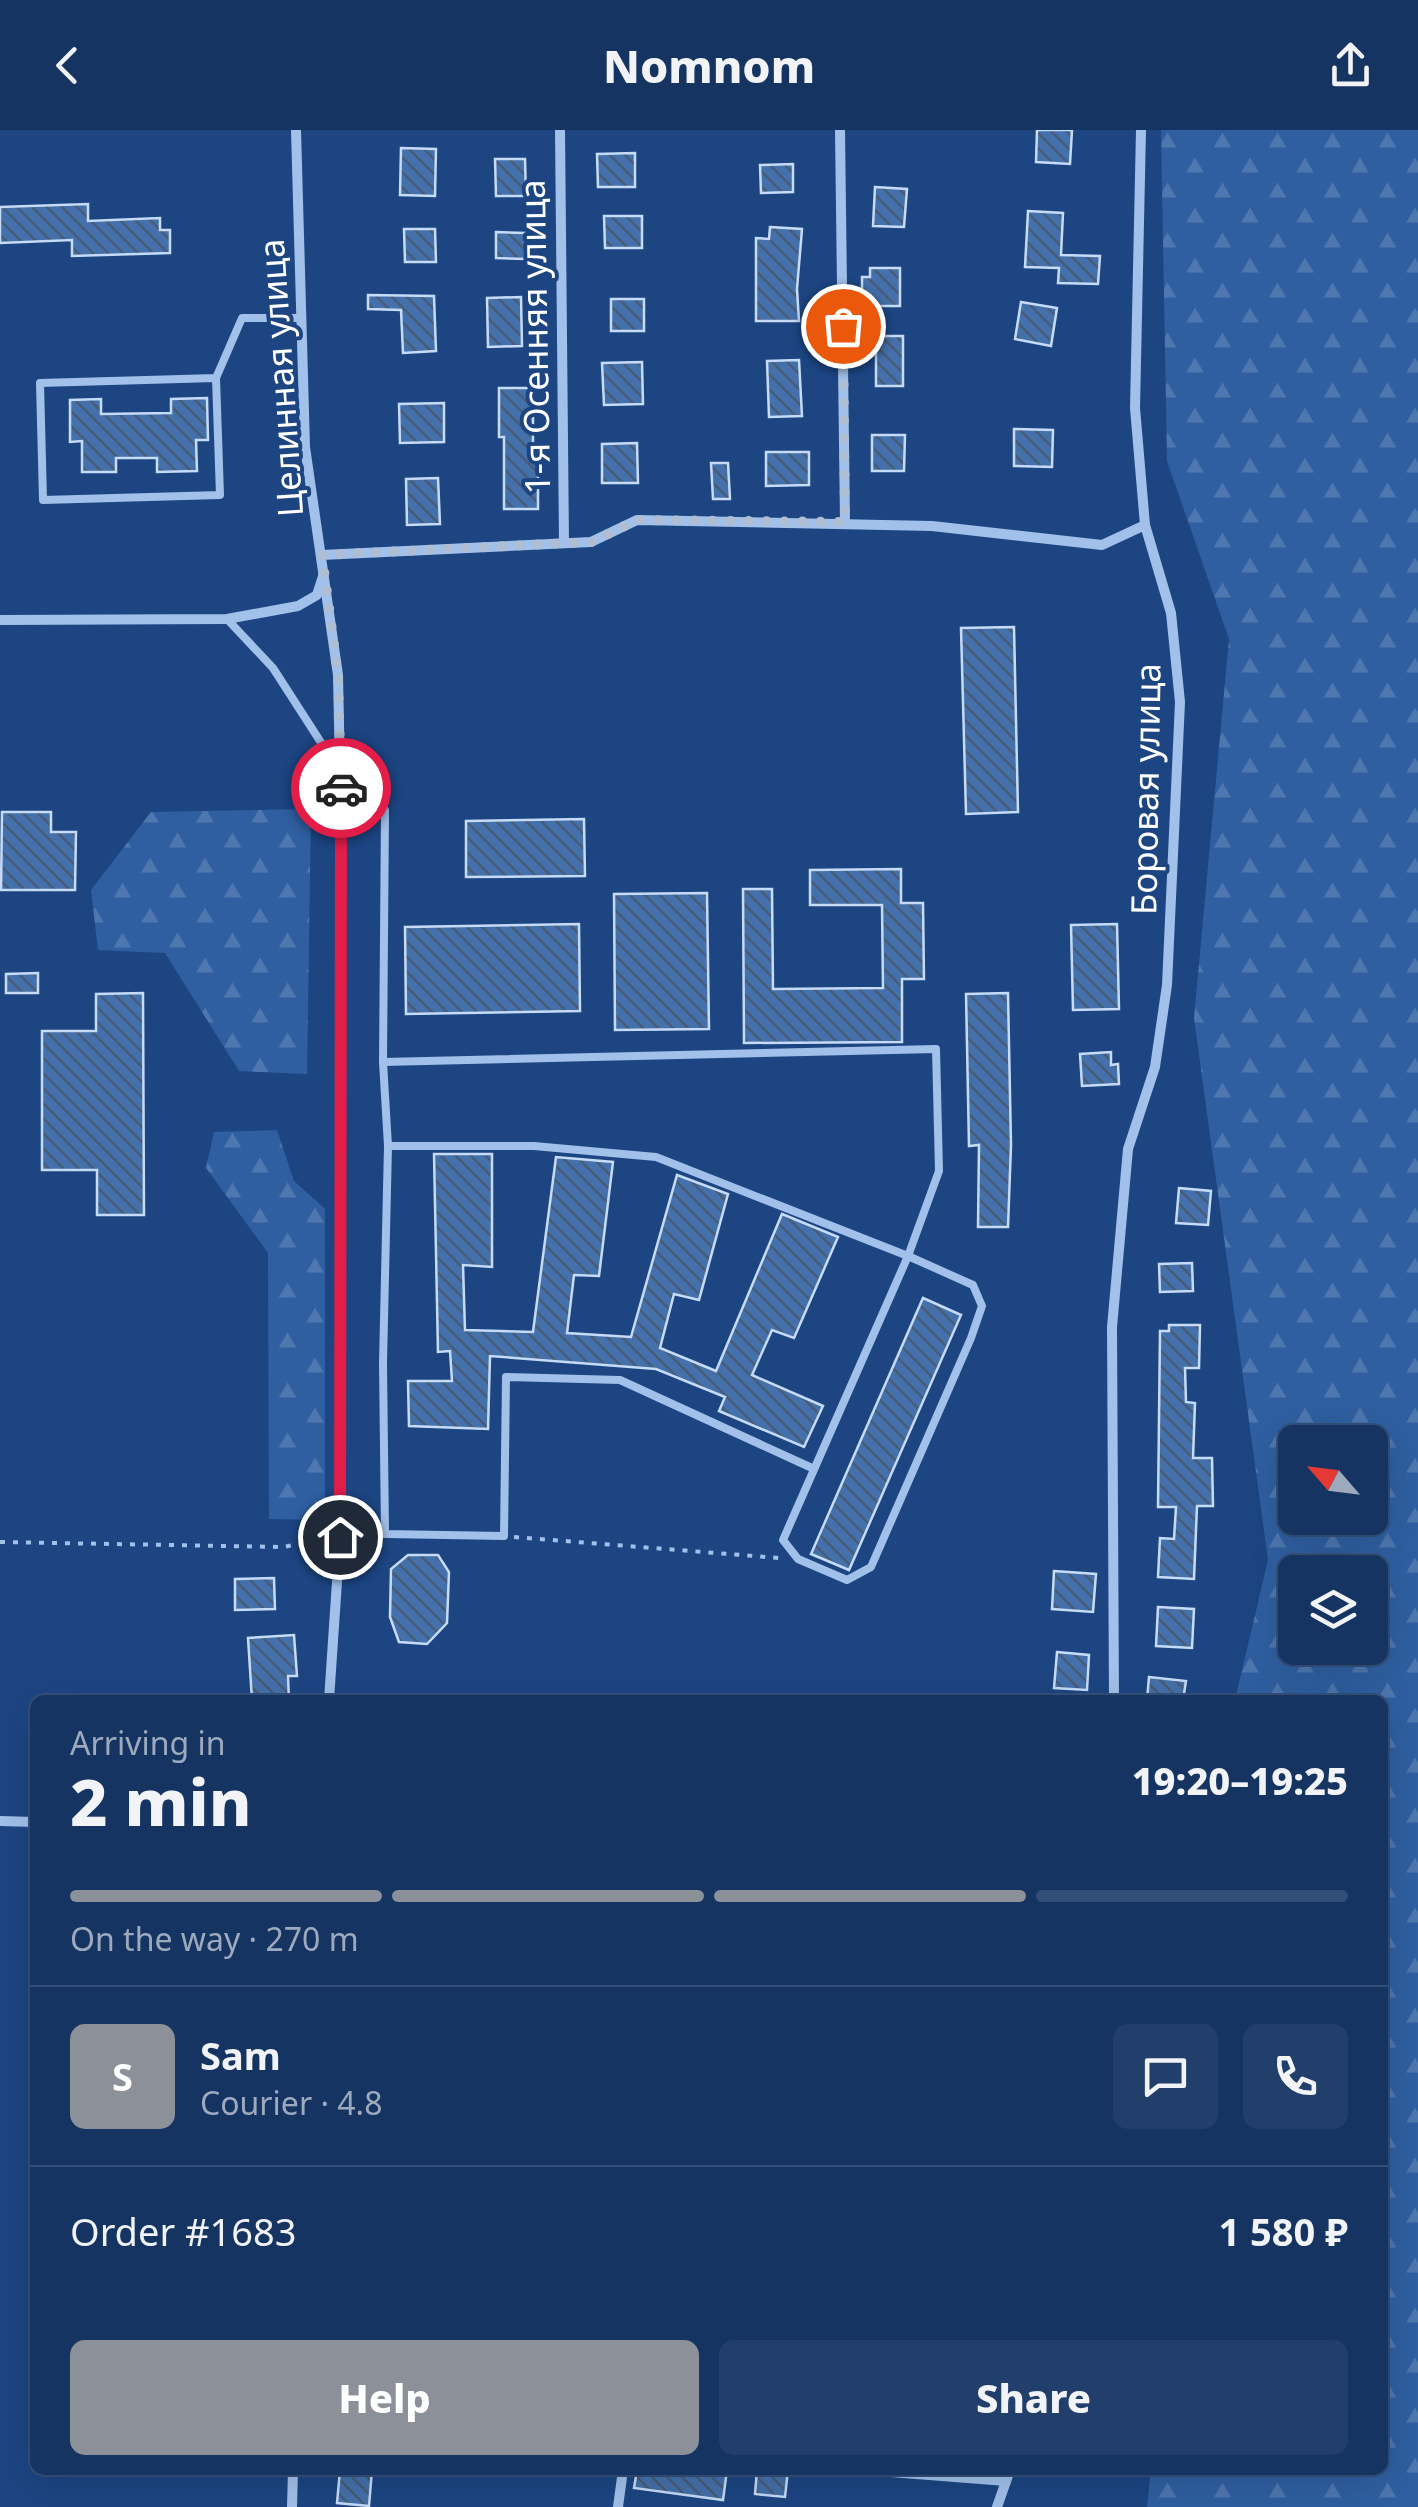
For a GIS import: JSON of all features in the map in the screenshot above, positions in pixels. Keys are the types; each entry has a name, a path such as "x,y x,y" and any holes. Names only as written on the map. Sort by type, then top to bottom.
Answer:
{"street":[{"name":"Целинная улица","path":"296,130 305,447 338,675 340,1537 329,1695"},
{"name":"1-я Осенняя улица","path":"560,130 564,544"},
{"path":"840,130 845,522"},
{"name":"Боровая улица","path":"1114,1695 1112,1327 1128,1149 1155,1067 1167,986 1180,702 1172,612 1145,525 1135,408 1141,130"},
{"path":"322,555 592,542 637,520 932,526 1102,545 1145,525"},
{"path":"0,620 227,618 298,606 317,595 325,570"},
{"path":"0,1822 30,1822"},
{"path":"292,2507 293,2475"},
{"path":"618,2507 623,2475"},
{"path":"996,2507 1008,2475"}],"lane":[{"path":"216,378 40,383 44,500 220,495 216,378 242,318 300,318"},
{"path":"227,618 272,668 340,772 385,810 385,1534 504,1536 506,1376 620,1380 812,1468"},
{"path":"383,1062 936,1049 939,1172 908,1256 812,1468 784,1540 798,1559 846,1580 871,1567 971,1338 982,1306 973,1285 908,1256 656,1158 534,1146 388,1146"}],"path":[{"path":"0,1542 283,1546 385,1534"},
{"path":"504,1536 798,1559"}],"green space":[{"path":"1161,130 1418,130 1418,2507 1147,2507 1150,2475 1388,2475 1388,1695 1236,1695 1268,1560 1194,1018 1229,639 1167,461"},
{"path":"311,809 307,1074 239,1071 165,953 98,950 91,890 151,812"},
{"path":"277,1130 294,1181 325,1209 325,1520 269,1519 268,1253 206,1168 214,1132"}],"building":[{"path":"1037,130 1072,130 1070,164 1036,162"},
{"path":"401,148 436,149 435,196 400,195"},
{"path":"635,153 635,187 598,187 597,154"},
{"path":"495,159 525,159 526,196 496,196"},
{"path":"793,164 793,192 761,193 760,165"},
{"path":"875,187 907,189 904,227 873,226"},
{"path":"88,204 88,221 160,218 160,230 170,230 170,253 72,256 72,240 0,243 0,207"},
{"path":"1028,211 1063,213 1061,255 1100,256 1098,284 1058,283 1059,268 1025,267"},
{"path":"604,216 642,216 642,248 605,248"},
{"path":"770,227 802,229 797,289 799,321 756,321 756,238 769,239"},
{"path":"404,229 435,229 436,262 405,262"},
{"path":"496,232 525,233 525,259 496,258"},
{"path":"870,268 900,268 900,306 870,306 870,295 862,296 862,277 870,277"},
{"path":"368,295 434,296 436,351 403,353 401,310 368,309"},
{"path":"521,297 522,346 488,347 487,298"},
{"path":"611,299 644,299 644,331 611,331"},
{"path":"1021,302 1057,308 1051,346 1015,339"},
{"path":"876,336 903,336 903,386 876,386"},
{"path":"799,360 802,416 769,417 767,361"},
{"path":"642,362 643,404 604,405 602,363"},
{"path":"499,388 533,388 538,509 504,509"},
{"path":"207,398 208,440 196,440 197,471 157,472 157,458 116,458 116,472 82,472 82,441 70,442 70,400 101,399 101,414 171,413 171,399"},
{"path":"444,403 444,442 400,443 399,404"},
{"path":"1014,429 1053,430 1052,467 1014,466"},
{"path":"872,435 905,435 904,471 872,471"},
{"path":"637,443 638,483 602,483 602,444"},
{"path":"766,452 809,452 809,485 766,486"},
{"path":"711,463 728,463 730,499 713,499"},
{"path":"438,478 440,524 407,525 406,479"},
{"path":"1014,627 1018,812 966,814 961,628"},
{"path":"2,812 51,812 51,832 76,832 75,890 1,890"},
{"path":"584,819 585,876 466,877 466,821"},
{"path":"901,869 901,903 923,903 924,979 902,979 902,1042 744,1043 743,889 772,889 773,989 883,988 882,905 810,905 810,870"},
{"path":"707,893 709,1029 615,1030 614,894"},
{"path":"579,924 580,1011 406,1014 405,927"},
{"path":"1117,924 1119,1009 1073,1010 1071,925"},
{"path":"38,973 38,993 6,993 6,974"},
{"path":"143,993 144,1215 97,1215 97,1170 42,1170 42,1031 96,1031 96,994"},
{"path":"1008,993 1008,1227 978,1227 979,1145 969,1146 966,994"},
{"path":"1111,1052 1111,1065 1118,1064 1119,1084 1082,1086 1080,1054"},
{"path":"434,1154 492,1154 492,1267 463,1265 465,1330 533,1332 556,1157 613,1162 599,1276 574,1275 567,1333 631,1337 677,1175 728,1194 699,1300 674,1294 660,1348 716,1371 782,1214 838,1237 794,1338 772,1330 752,1375 823,1406 804,1447 719,1411 725,1397 656,1369 490,1356 488,1429 409,1426 408,1381 452,1381 450,1351 438,1352"},
{"path":"1179,1188 1211,1191 1208,1225 1176,1223"},
{"path":"1192,1263 1193,1291 1160,1292 1159,1264"},
{"path":"923,1298 961,1315 849,1570 811,1554"},
{"path":"1169,1325 1200,1325 1199,1368 1185,1368 1186,1402 1195,1403 1193,1458 1212,1458 1213,1506 1197,1506 1194,1579 1158,1577 1160,1538 1174,1539 1176,1507 1158,1507 1160,1331 1169,1331"},
{"path":"408,1555 438,1555 449,1572 447,1623 427,1644 399,1642 390,1617 391,1569"},
{"path":"1054,1571 1096,1574 1093,1612 1052,1609"},
{"path":"274,1578 275,1609 235,1610 235,1579"},
{"path":"1158,1607 1194,1609 1192,1648 1156,1646"},
{"path":"294,1635 297,1676 288,1676 289,1695 252,1695 248,1638"},
{"path":"1057,1652 1089,1655 1087,1690 1054,1688"},
{"path":"1149,1677 1186,1681 1184,1695 1147,1695"},
{"path":"340,2475 372,2475 369,2506 337,2503"},
{"path":"636,2475 726,2475 723,2500 634,2488"},
{"path":"757,2475 787,2475 785,2497 755,2494"}],"way so far":[{"path":"341,788 338,675 322,555 592,542 637,520 845,522 843,326"}],"route":[{"path":"340,1537 341,788"}]}
